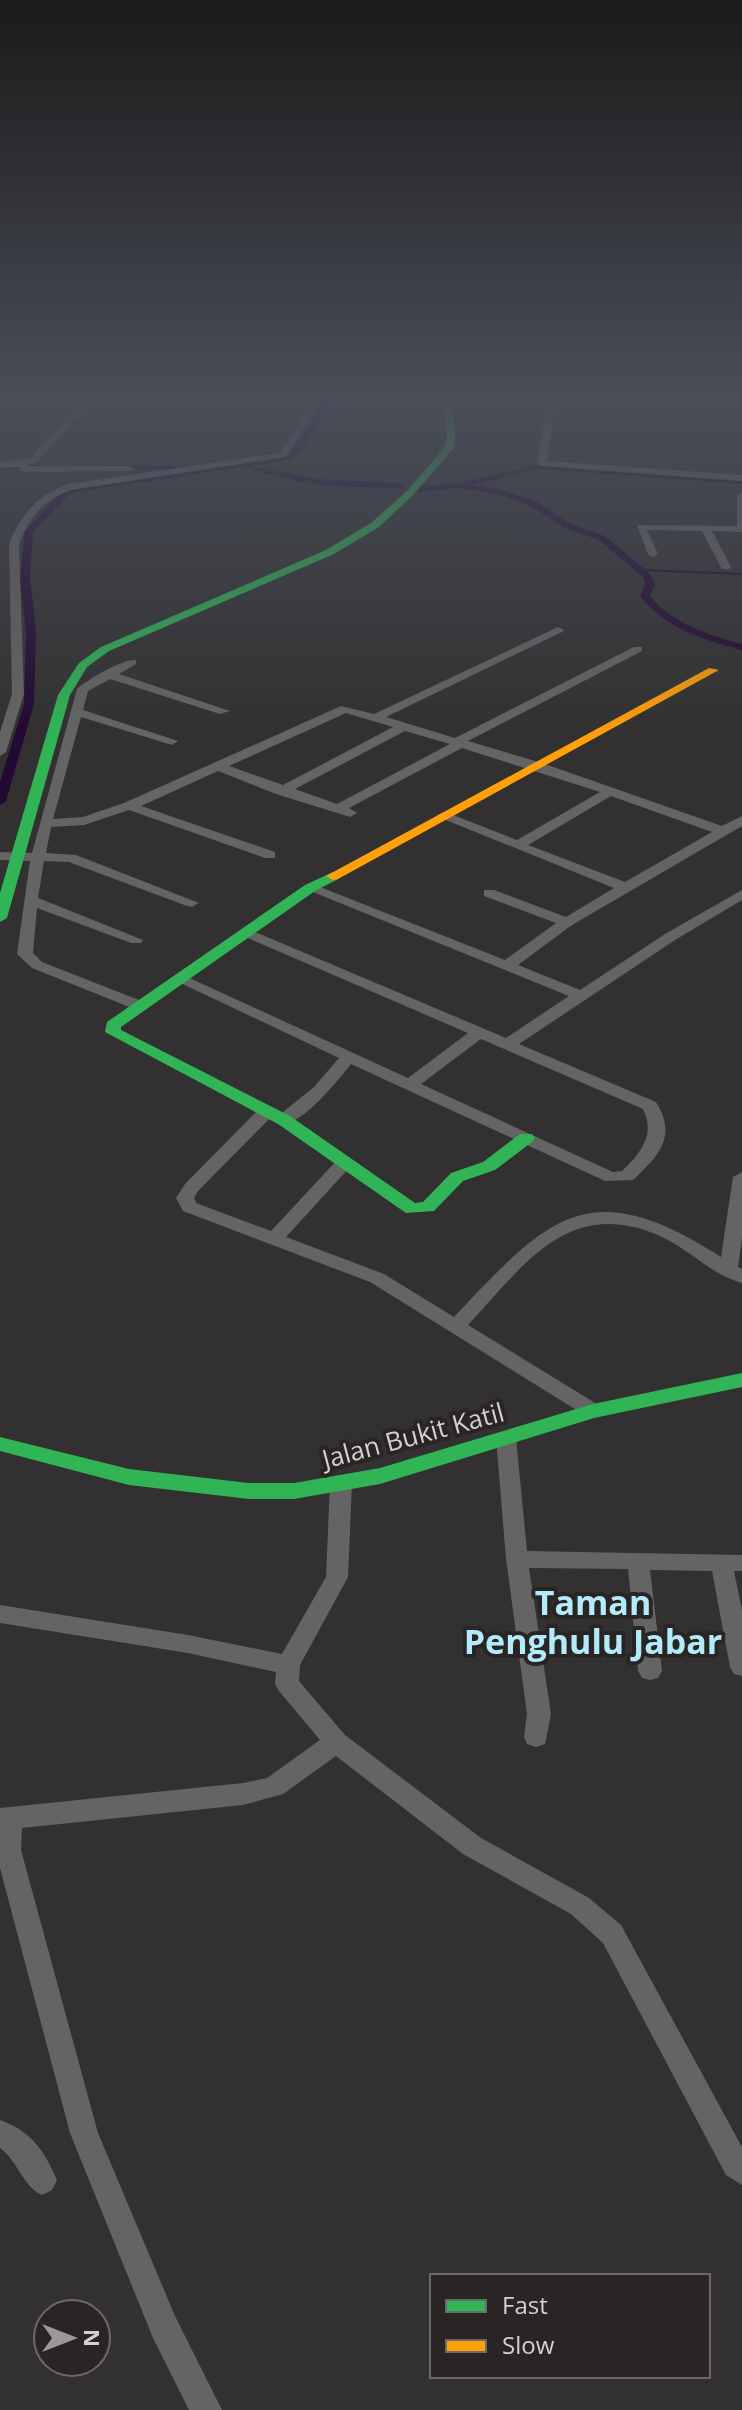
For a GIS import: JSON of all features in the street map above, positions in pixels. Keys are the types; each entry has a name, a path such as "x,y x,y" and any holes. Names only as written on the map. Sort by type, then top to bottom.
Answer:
{"main road":[{"path":"0,918 9,856 64,695 83,665 105,649 330,552 375,525 389,512"},
{"path":"526,1138 489,1166 457,1177 436,1202 420,1209 404,1206 275,1116 118,1037 113,1025 310,888 713,670"},
{"name":"Jalan Bukit Katil","path":"0,1444 129,1477 234,1489 294,1491 380,1476 593,1411 742,1380"}],"street":[{"path":"0,752 19,687 14,561 17,531 35,512"},
{"path":"653,554 641,527 741,527"},
{"path":"705,528 726,567"},
{"path":"375,718 558,630"},
{"path":"217,766 344,811 458,743 638,649"},
{"path":"132,662 83,689 47,823 26,930 27,958 37,965 138,1005"},
{"path":"107,674 224,711"},
{"path":"0,712 15,705"},
{"path":"47,823 84,821 129,806 340,709 356,711 537,766 724,831"},
{"path":"77,712 172,741"},
{"path":"281,791 403,727"},
{"path":"518,845 611,791"},
{"path":"129,806 270,855"},
{"path":"443,816 626,888"},
{"path":"508,965 567,922 742,820"},
{"path":"9,856 41,855 79,860 192,903"},
{"path":"310,888 582,996"},
{"path":"489,893 567,922"},
{"path":"509,1043 670,937 742,894"},
{"path":"32,901 136,940"},
{"path":"180,979 611,1177 627,1176 652,1152 656,1114 650,1106 248,933"},
{"path":"409,1085 480,1032"},
{"path":"349,1056 320,1091 275,1116 185,1198 195,1210 377,1278 593,1411"},
{"path":"273,1240 344,1163"},
{"path":"455,1328 549,1233 576,1219 609,1217 651,1227 667,1233 735,1274 742,1177"},
{"path":"506,1438 517,1559 539,1714 536,1737"},
{"path":"341,1483 337,1577 288,1665 287,1684 336,1742 472,1846 580,1906 612,1934 736,2165 742,2170"},
{"path":"517,1559 732,1562 742,1667"},
{"path":"638,1561 650,1671"},
{"path":"0,1614 188,1644 288,1665"},
{"path":"206,2410 164,2327 84,2133 8,1850 5,1818 274,1787 336,1742"},
{"path":"0,2134 9,2136 24,2147 42,2180"}],"waterway":[{"path":"0,801 29,704 31,633 25,578 29,531 47,512"},
{"path":"547,512 567,526 602,538 647,576 650,584 645,596 662,613 703,635 742,647"},
{"path":"641,570 742,574"}],"traffic: fast":[{"path":"0,918 64,695 83,665 105,649 330,552 375,525 389,512"},
{"path":"333,876 310,888 113,1025 113,1032 284,1120 412,1209 428,1207 457,1177 489,1166 526,1138"},
{"path":"0,1444 129,1477 249,1491 294,1491 380,1476 593,1411 742,1380"}],"traffic: slow":[{"path":"333,876 713,670"}],"district":[{"name":"Taman Penghulu Jabar","path":"593,1622"}]}
